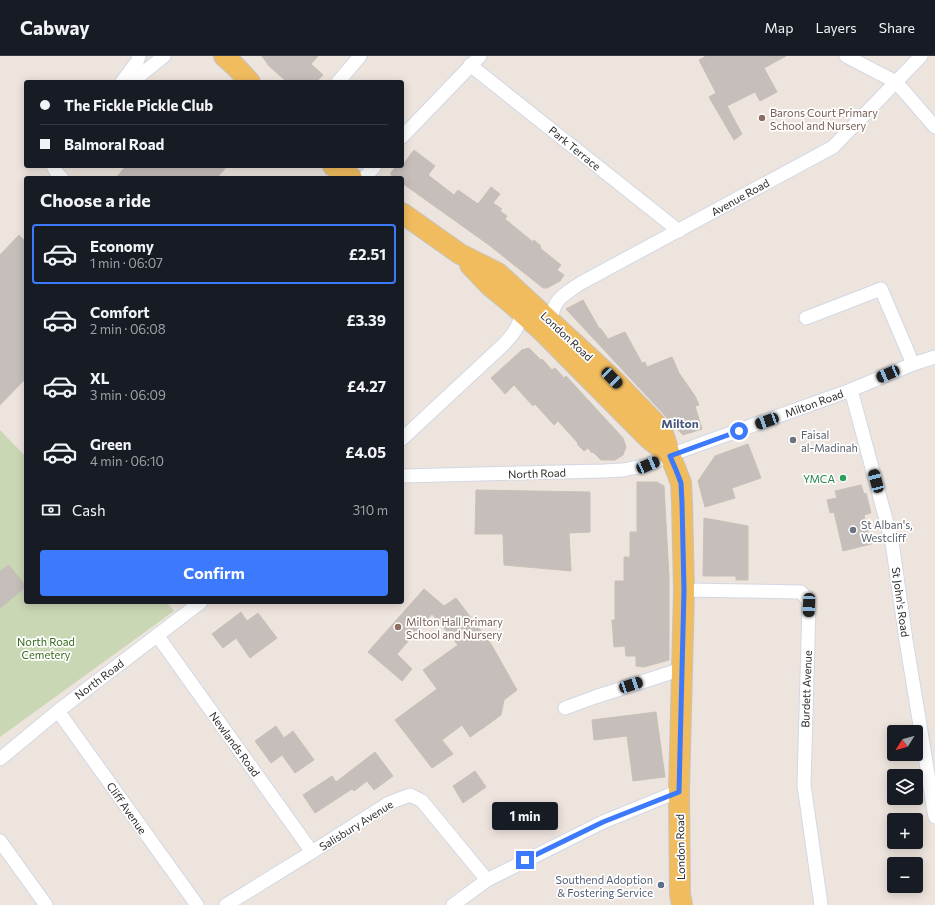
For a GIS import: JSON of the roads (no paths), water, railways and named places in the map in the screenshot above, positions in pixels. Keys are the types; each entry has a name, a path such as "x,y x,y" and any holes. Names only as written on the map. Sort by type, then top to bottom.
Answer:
{"main road":[{"path":"224,56 248,80"},
{"path":"243,56 262,80"},
{"name":"London Road","path":"404,214 460,254 498,273 552,321 612,378 662,430 670,456 681,483 684,590 679,792 680,894 682,905"},
{"name":"London Road","path":"460,254 490,286 542,331 571,359 649,439 670,456"}],"street":[{"path":"124,80 137,62 139,56"},
{"path":"134,80 164,56"},
{"path":"340,80 360,56"},
{"path":"846,56 896,82 935,128"},
{"name":"Avenue Road","path":"552,321 552,314 555,305 559,300 582,283 833,147 921,56"},
{"path":"404,135 475,60"},
{"name":"Park Terrace","path":"475,60 679,231"},
{"path":"366,176 373,168"},
{"path":"806,318 881,289 913,364"},
{"path":"404,437 503,345 515,332 519,325 521,318 520,312"},
{"name":"Milton Road","path":"670,456 851,390 913,364 935,357"},
{"name":"St John's Road","path":"851,390 892,542 906,640 935,817"},
{"name":"North Road","path":"404,476 485,475 623,470 648,465 670,456"},
{"name":"Burdett Avenue","path":"684,590 801,592 807,599 809,605 804,785 821,905"},
{"name":"North Road","path":"0,759 58,711 198,604"},
{"name":"Newlands Road","path":"157,635 312,852"},
{"path":"565,708 595,696 682,669"},
{"name":"Cliff Avenue","path":"58,711 196,905"},
{"path":"453,905 486,880 603,822 679,792"},
{"name":"Salisbury Avenue","path":"226,905 389,803 410,795 422,801 486,880"},
{"path":"0,841 46,905"}],"place":[{"name":"Barons Court Primary School and Nursery","path":"762,118"},
{"name":"Faisal al-Madinah","path":"793,440"},
{"name":"YMCA","path":"843,478"},
{"name":"St Alban's, Westcliff","path":"853,530"},
{"name":"Milton Hall Primary School and Nursery","path":"398,627"},
{"name":"Southend Adoption & Fostering Service","path":"661,885"}],"district":[{"name":"Milton","path":"680,423"}],"park label":[{"name":"North Road Cemetery","path":"46,647"}]}
